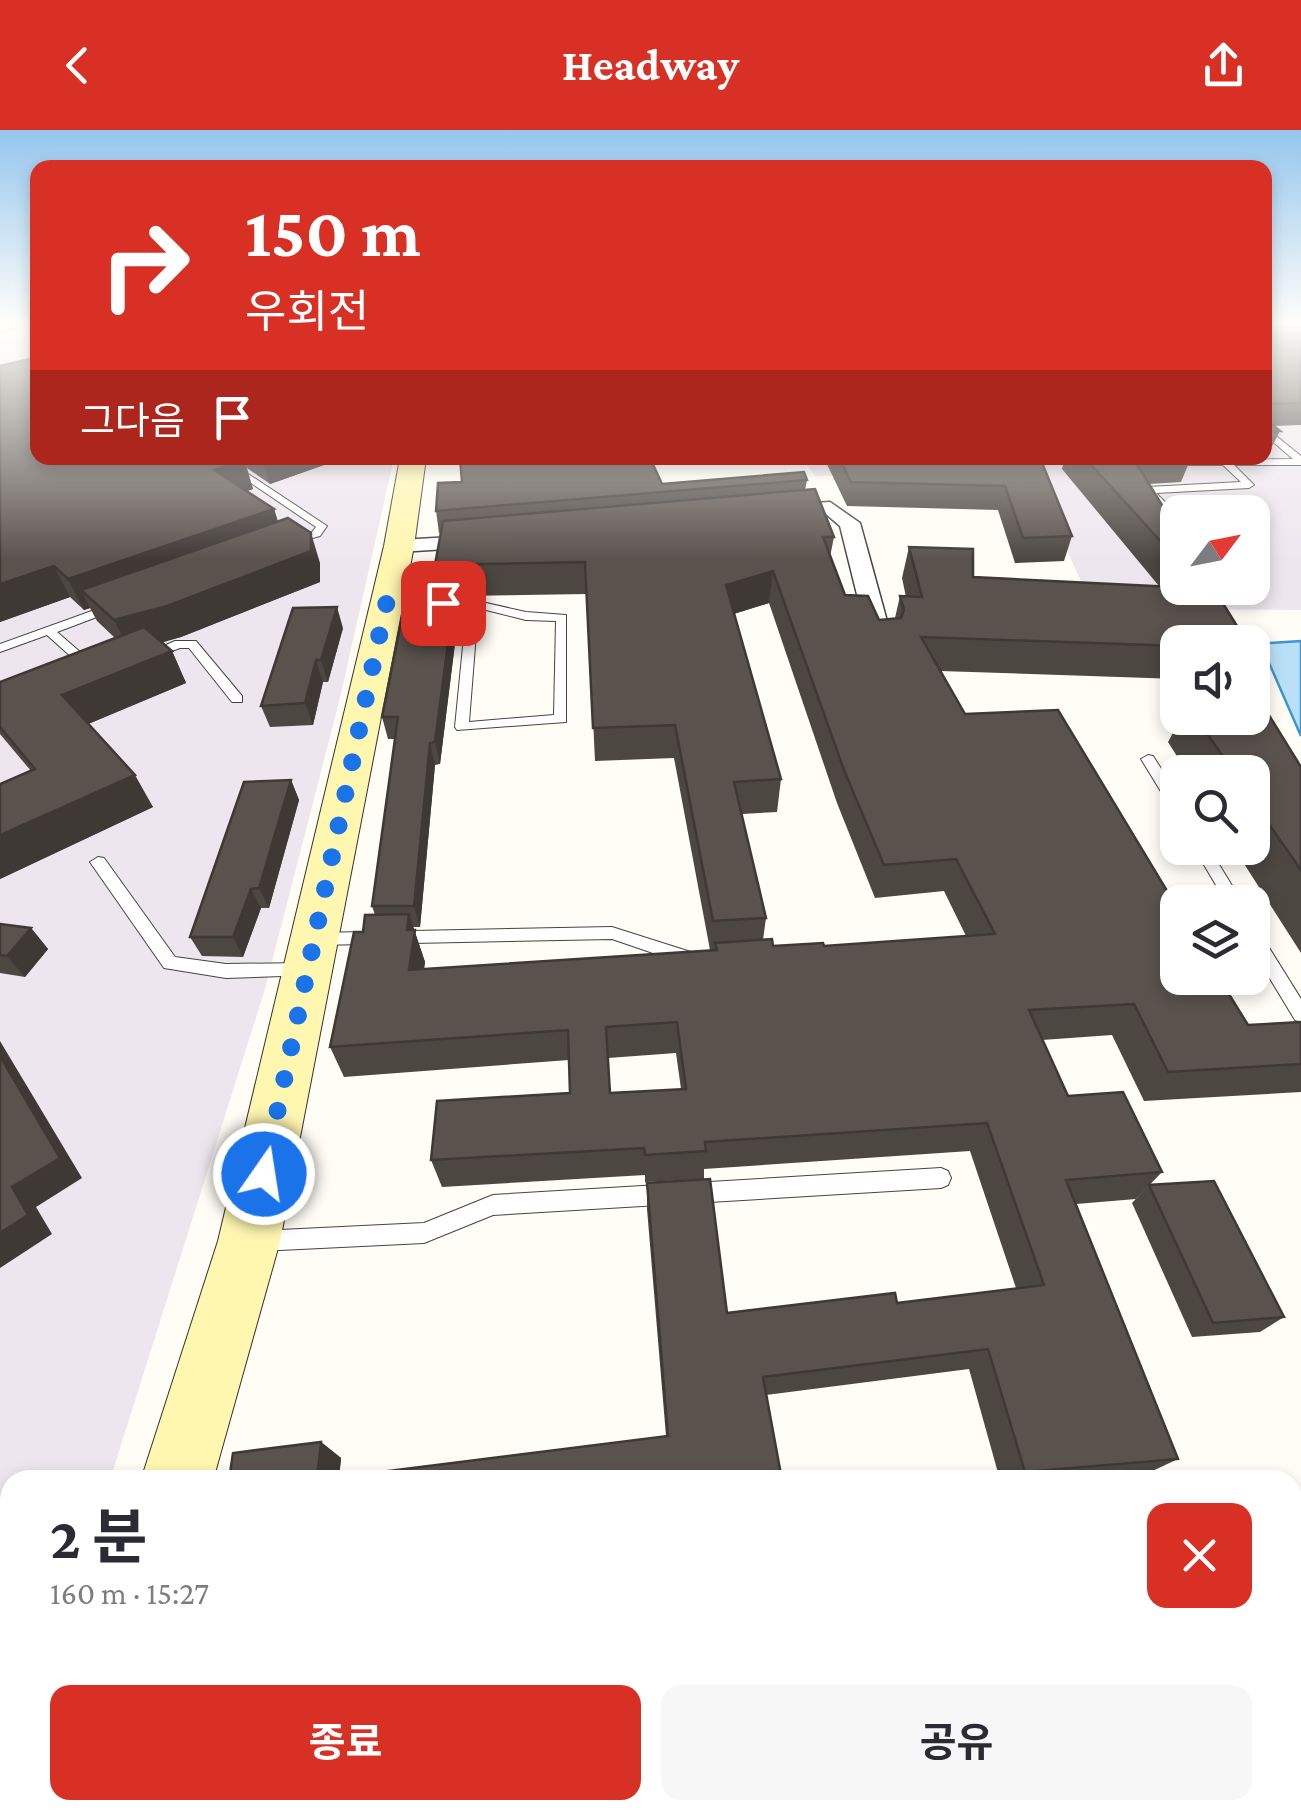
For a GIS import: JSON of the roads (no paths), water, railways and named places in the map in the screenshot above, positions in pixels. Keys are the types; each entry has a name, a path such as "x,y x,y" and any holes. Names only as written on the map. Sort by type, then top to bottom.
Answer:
{"main road":[{"path":"180,1470 249,1241 312,955 400,604 399,546 413,465"}],"street":[{"path":"763,512 830,508 850,522 881,642"},
{"path":"399,546 510,538"}],"lane":[{"path":"1272,436 1301,462"},
{"path":"1272,462 1301,462"},
{"path":"229,465 322,526 316,534 281,547"},
{"path":"1160,503 1148,490 1248,484 1228,465"},
{"path":"400,604 473,603 526,616 562,618 561,719 462,726 473,603"},
{"path":"0,648 120,605"},
{"path":"49,630 93,670 108,667"},
{"path":"124,664 179,644 192,644 237,700"},
{"path":"1148,759 1160,779"},
{"path":"98,862 170,963 226,970 312,955 612,932 710,964"},
{"path":"1270,964 1301,1015"},
{"path":"249,1241 424,1233 493,1205 940,1178"}],"water":[{"path":"1301,641 1301,736 1270,665 1270,643"}]}
